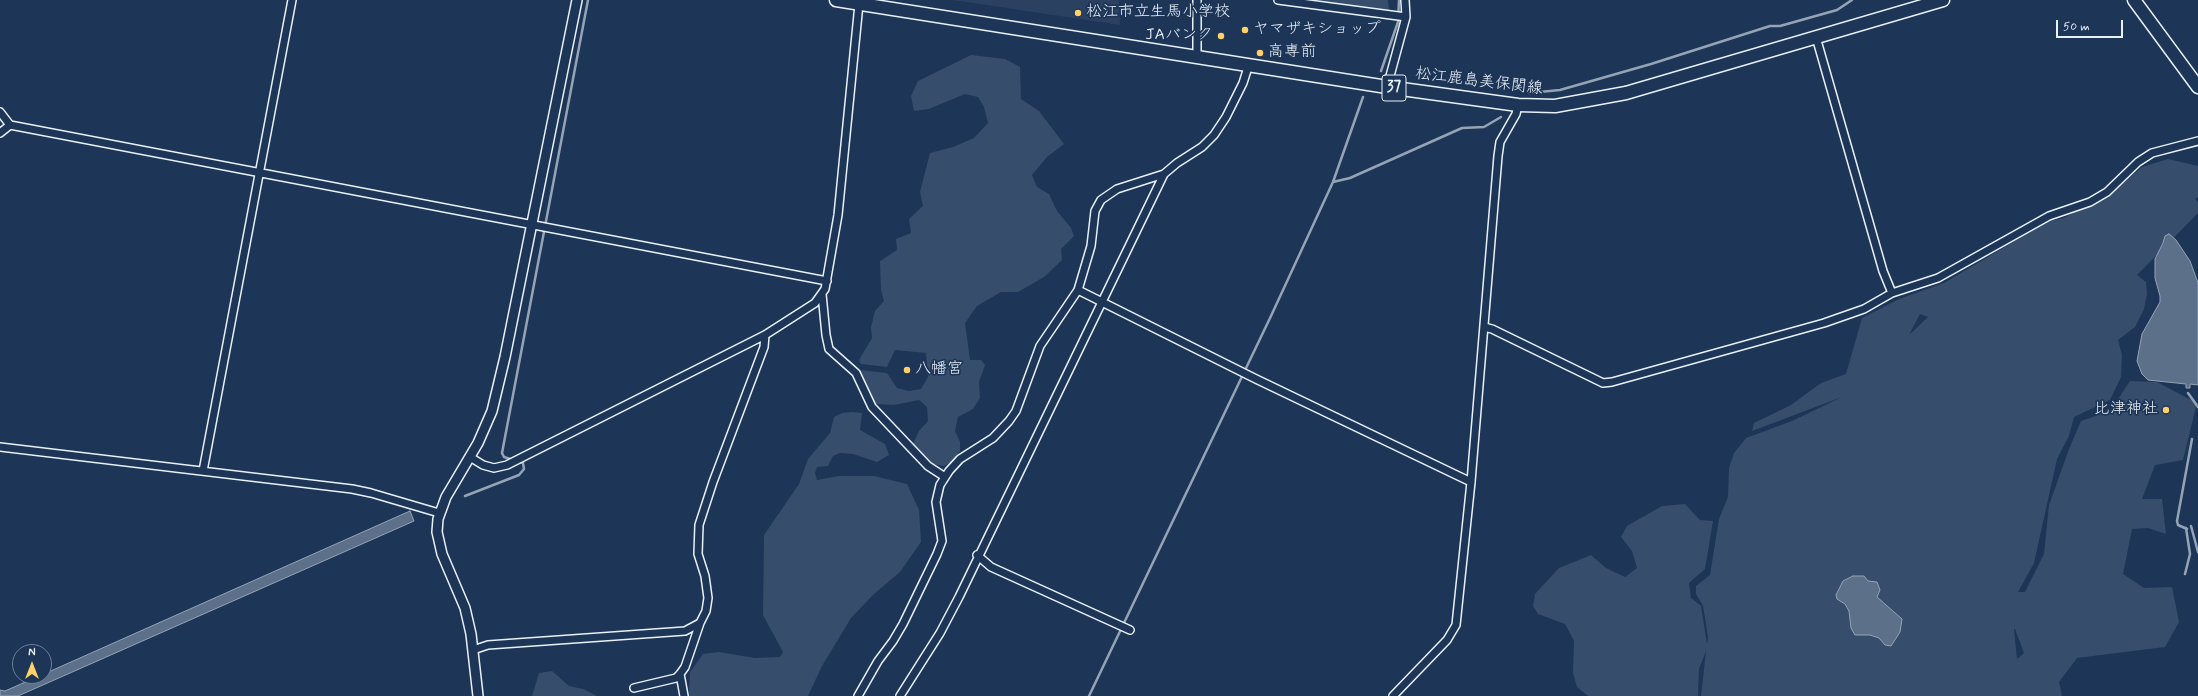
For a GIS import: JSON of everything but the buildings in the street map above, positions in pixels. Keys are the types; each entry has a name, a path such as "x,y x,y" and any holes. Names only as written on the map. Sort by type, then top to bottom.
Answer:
{"main road":[{"name":"松江鹿島美保関線","path":"837,0 1387,87 1518,106 1555,106 1626,93 1943,0"},
{"path":"2134,0 2198,87"}],"street":[{"path":"203,471 292,0"},
{"path":"478,696 473,650 465,608 442,554 438,532 439,513 446,497 470,457 492,411 505,357 577,0"},
{"path":"1197,0 1197,56"},
{"path":"1278,0 1401,17"},
{"path":"1387,87 1405,0"},
{"path":"470,457 482,465 494,468 507,464 765,335 815,303 822,294 827,281 838,215 859,4"},
{"path":"1816,37 1883,271 1892,293"},
{"path":"858,696 878,661 893,641 906,618 937,554 942,541 936,502 940,486 945,477 960,459 993,438 1009,421 1016,411 1040,346 1078,290 1091,246 1095,211 1101,200 1117,189 1164,174 1177,163 1202,147 1214,135 1226,117 1243,83 1249,64"},
{"path":"1393,696 1447,640 1456,625 1471,482 1498,156 1500,142 1514,118 1518,106"},
{"path":"0,112 10,125 827,281"},
{"path":"0,133 10,125"},
{"path":"1484,327 1492,329 1603,383 1612,382 1824,323 1864,309 1892,293 1938,278 2049,216 2090,202 2107,192 2138,162 2152,153 2198,141"},
{"path":"900,696 940,633 978,555 994,527 1164,174"},
{"path":"1078,290 1471,482"},
{"path":"822,294 826,335 830,349 856,373 872,407 928,466 945,477"},
{"path":"634,688 676,678 685,668 700,623 706,611 708,598 705,576 698,554 699,525 713,482 764,347 765,335"},
{"path":"0,447 352,489 439,513"},
{"path":"978,555 991,567 1130,630"},
{"path":"473,650 488,645 685,631 700,623"},
{"path":"680,674 684,696"}],"shaded area":[{"name":"松江市立生馬小学校","path":"953,0 1119,0 1120,25"},
{"path":"1310,0 1388,0 1389,12"},
{"path":"971,55 1005,59 1020,67 1021,99 1039,111 1064,144 1047,157 1032,175 1037,187 1049,194 1057,211 1071,228 1074,236 1061,249 1062,260 1044,277 1018,292 1001,292 977,306 965,323 970,360 981,360 985,365 979,382 980,398 973,409 958,417 955,431 960,442 960,451 953,461 944,466 933,464 913,444 919,431 928,421 927,407 919,400 894,405 876,404 859,374 860,370 887,373 897,388 909,391 921,389 928,377 926,353 895,350 887,367 861,364 859,360 872,338 871,327 875,311 884,301 881,290 880,261 897,250 896,239 911,233 909,219 923,206 920,192 930,153 953,147 974,138 988,123 984,107 978,97 965,94 929,109 914,111 911,96 918,81"},
{"path":"2168,159 2198,166 2198,197 2195,199 2198,202 2198,213 2137,275 2146,282 2147,294 2144,309 2135,327 2118,340 2122,355 2121,377 2110,400 2074,417 2069,436 2057,459 2034,563 2018,592 2025,592 2044,554 2049,505 2069,449 2081,421 2110,411 2130,381 2157,382 2197,403 2183,460 2155,465 2142,499 2162,499 2166,534 2148,528 2132,529 2123,574 2144,588 2172,587 2179,622 2165,647 2077,658 2059,682 2062,696 1701,696 1706,651 1699,669 1698,696 1588,696 1577,687 1573,673 1574,641 1565,624 1538,614 1533,606 1535,594 1559,568 1591,555 1606,568 1625,577 1637,568 1632,551 1621,537 1627,526 1662,506 1685,504 1700,520 1713,521 1705,569 1689,583 1691,598 1701,606 1707,644 1708,637 1703,606 1696,594 1696,586 1710,575 1719,519 1728,497 1729,468 1734,453 1746,438 1792,421 1842,397 1752,431 1754,423 1791,405 1821,383 1846,374 1862,318 1899,299 1944,283 2047,222 2064,218 2115,190 2142,167","holes":["1920,314 1928,317 1910,334 1910,333","2014,629 2024,653 2017,659"]},
{"path":"2169,234 2176,240 2190,261 2198,283 2198,385 2190,384 2190,388 2186,388 2186,384 2148,380 2142,374 2137,361 2142,334 2160,302 2160,296 2155,278 2155,259 2165,236"},
{"path":"842,413 862,413 860,430 885,444 889,455 877,462 853,454 840,453 833,456 828,466 817,467 815,473 817,480 839,476 874,476 907,484 919,510 921,542 900,572 874,594 851,618 822,666 808,696 689,696 690,672 703,654 719,652 755,658 780,657 783,652 763,615 764,535 799,484 808,459 830,433 834,417"},
{"path":"410,511 414,521 52,681 52,670"},
{"path":"1853,576 1864,576 1868,581 1877,582 1880,590 1877,597 1902,619 1900,632 1891,646 1885,645 1879,638 1870,635 1855,635 1851,628 1849,611 1845,604 1837,599 1836,595 1843,581"},
{"path":"552,671 569,686 583,689 597,696 532,696 539,673"},
{"path":"21,684 45,684 18,696 0,696 0,690 5,691"}],"waterway":[{"path":"513,460 504,457 502,453 588,0"},
{"path":"1381,71 1398,22 1399,0"},
{"path":"1529,93 1560,90 1651,64 1770,26 1780,26 1837,10 1852,0"},
{"path":"1333,182 1363,97"},
{"path":"1089,696 1271,316 1333,182 1350,178 1462,128 1484,127 1501,117"},
{"path":"2188,393 2198,407"},
{"path":"2187,529 2178,525 2177,521 2192,439"},
{"path":"465,496 519,475 524,469 523,463 518,461"},
{"path":"2191,526 2198,552"},
{"path":"2185,574 2190,554 2186,528"}],"place":[{"name":"松江市立生馬小学校","path":"1078,13"},
{"name":"ヤマザキショップ","path":"1245,30"},
{"name":"JAバンク","path":"1221,36"},
{"name":"高専前","path":"1260,53"},
{"name":"八幡宮","path":"907,370"},
{"name":"比津神社","path":"2166,410"}]}
